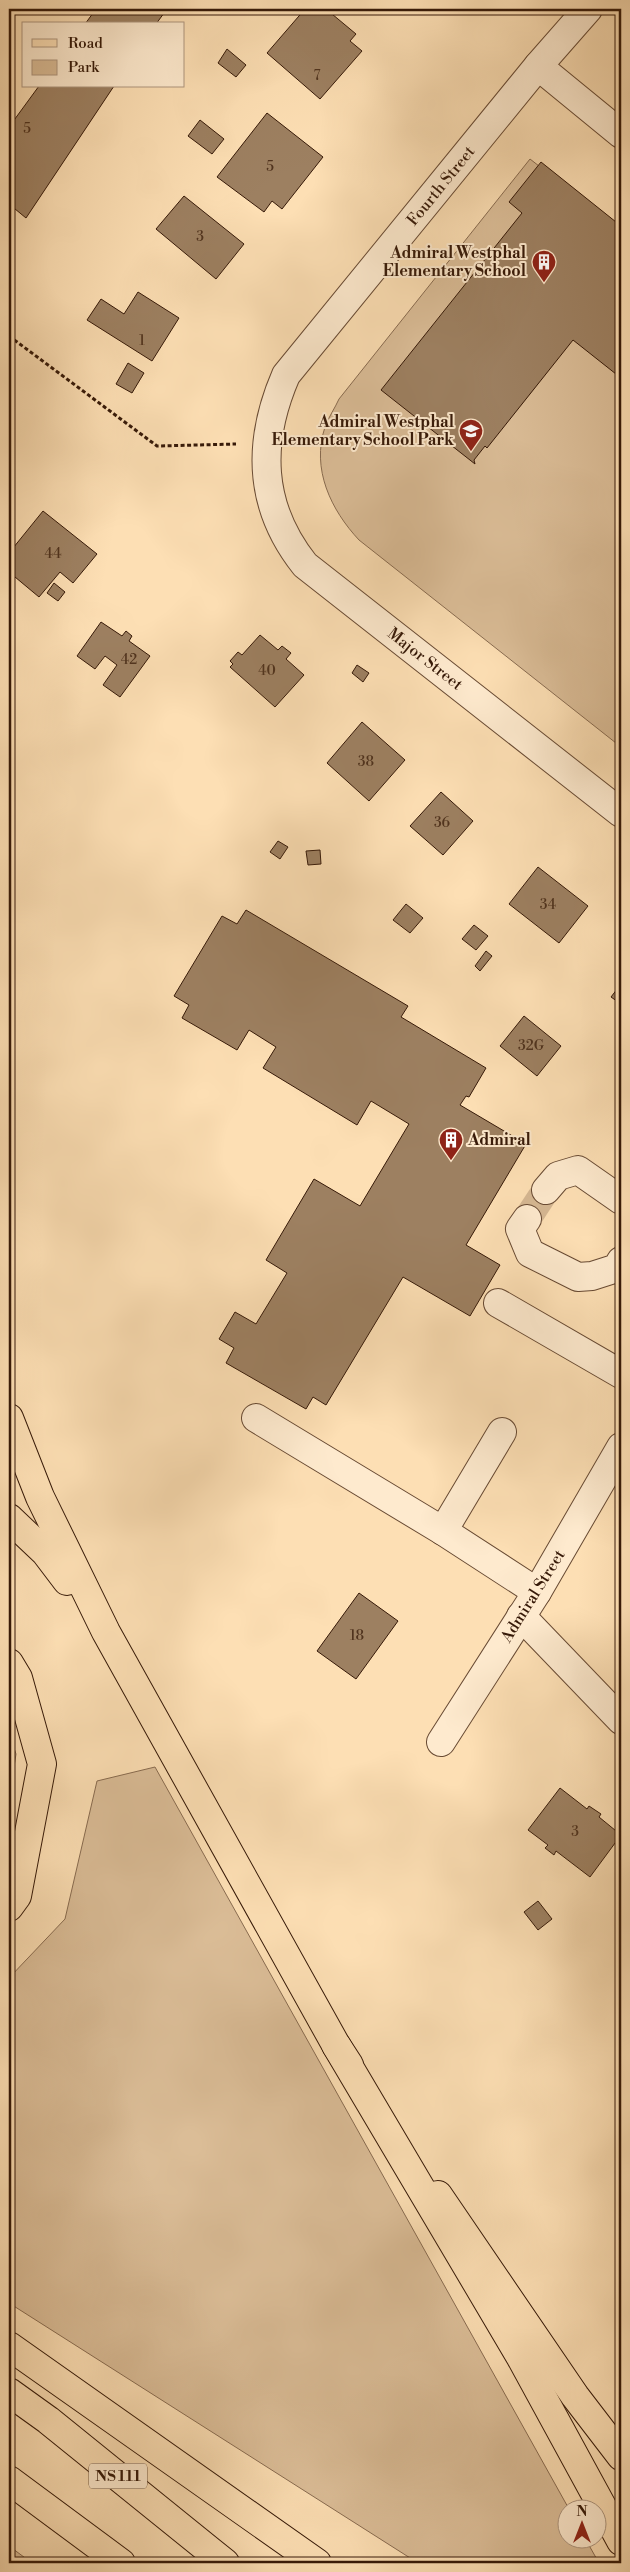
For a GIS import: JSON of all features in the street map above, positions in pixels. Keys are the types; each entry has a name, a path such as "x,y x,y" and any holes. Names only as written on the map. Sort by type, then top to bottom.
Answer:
{"main road":[{"path":"9,1418 40,1497 106,1632 336,2045 520,2356 621,2541"},
{"path":"9,1518 46,1552 106,1632"},
{"path":"9,1662 18,1678 42,1764 17,1896 9,1907"},
{"path":"336,2045 575,2396 621,2456"},
{"path":"9,2346 318,2563"},
{"name":"NS 111","path":"9,2392 48,2420 225,2563"},
{"path":"9,2480 120,2563"}],"street":[{"name":"Fourth Street","path":"268,478 266,443 270,415 286,375 538,66 588,9"},
{"path":"538,66 621,134"},
{"name":"Major Street","path":"268,478 273,505 283,532 305,564 621,813"},
{"path":"546,1190 558,1176 578,1170 621,1200"},
{"path":"527,1218 520,1229 530,1253 578,1277 592,1276 617,1268 621,1261"},
{"path":"498,1303 621,1374"},
{"path":"256,1418 443,1531 537,1592"},
{"path":"443,1531 502,1432"},
{"name":"Admiral Street","path":"441,1742 537,1592 621,1447"},
{"path":"521,1616 621,1720"}],"path":[{"path":"9,336 157,446 266,443"}],"green space":[{"name":"Admiral Westphal Elementary School Park","path":"530,159 621,230 621,747 359,540 340,516 332,502 322,473 321,443 326,424 339,399"},
{"path":"9,1733 16,1754 9,1799"},
{"path":"155,1767 564,2500 558,2500 558,2550 592,2550 599,2563 418,2563 9,2303 9,1978 65,1919 97,1781"},
{"path":"9,2546 32,2563 9,2563"}],"building":[{"path":"96,9 167,9 157,22 86,22"},
{"path":"305,9 326,9 356,34 350,41 362,51 320,99 267,53"},
{"path":"227,49 246,65 236,77 218,63"},
{"path":"38,88 113,88 26,218 9,204 9,127"},
{"path":"267,113 323,157 282,209 272,201 264,212 217,177"},
{"path":"200,120 224,139 212,154 188,136"},
{"name":"Admiral Westphal Elementary School","path":"541,162 621,226 621,378 573,340 487,448 485,446 474,460 475,464 381,390 522,213 509,202"},
{"path":"184,196 244,244 216,279 156,229"},
{"path":"138,292 179,318 152,361 87,320 101,299 124,314"},
{"path":"128,363 144,373 132,393 116,384"},
{"path":"43,511 97,554 73,583 60,572 39,597 9,572 9,553"},
{"path":"54,583 65,592 58,601 47,593"},
{"path":"101,622 122,636 126,631 132,636 129,641 150,656 120,697 103,685 117,665 105,656 95,669 77,656"},
{"path":"260,635 278,650 282,646 291,653 286,659 304,675 275,707 230,667 233,664 230,661 238,652 242,655"},
{"path":"357,665 369,673 363,682 352,673"},
{"path":"362,722 405,760 369,801 327,763"},
{"path":"441,792 473,821 443,855 410,826"},
{"path":"278,841 288,847 280,859 270,852"},
{"path":"320,850 321,864 308,865 306,851"},
{"path":"538,867 588,906 559,943 509,904"},
{"path":"406,904 423,918 410,933 393,920"},
{"name":"Admiral","path":"246,910 408,1006 401,1017 486,1068 469,1097 466,1096 460,1105 526,1144 466,1245 500,1265 470,1316 403,1277 326,1405 313,1397 306,1409 226,1363 234,1348 219,1339 235,1312 256,1324 287,1273 266,1260 314,1179 360,1206 409,1124 371,1101 357,1125 263,1068 276,1047 249,1030 237,1050 182,1018 189,1005 174,996 222,916 237,924"},
{"path":"474,925 488,936 476,950 462,939"},
{"path":"486,951 492,956 480,971 475,966"},
{"path":"621,984 621,1004 611,997"},
{"path":"524,1016 561,1046 537,1076 500,1046"},
{"path":"359,1593 398,1621 356,1679 317,1651"},
{"path":"560,1788 587,1809 589,1806 601,1814 599,1817 621,1835 590,1877 556,1851 554,1855 545,1848 548,1845 528,1830"},
{"path":"538,1901 552,1919 538,1930 524,1912"}],"tunnel":[{"path":"527,1219 546,1190"}],"place":[{"name":"Admiral Westphal Elementary School","path":"544,283"},
{"name":"Admiral Westphal Elementary School Park","path":"471,452"},
{"name":"Admiral","path":"451,1161"}]}
